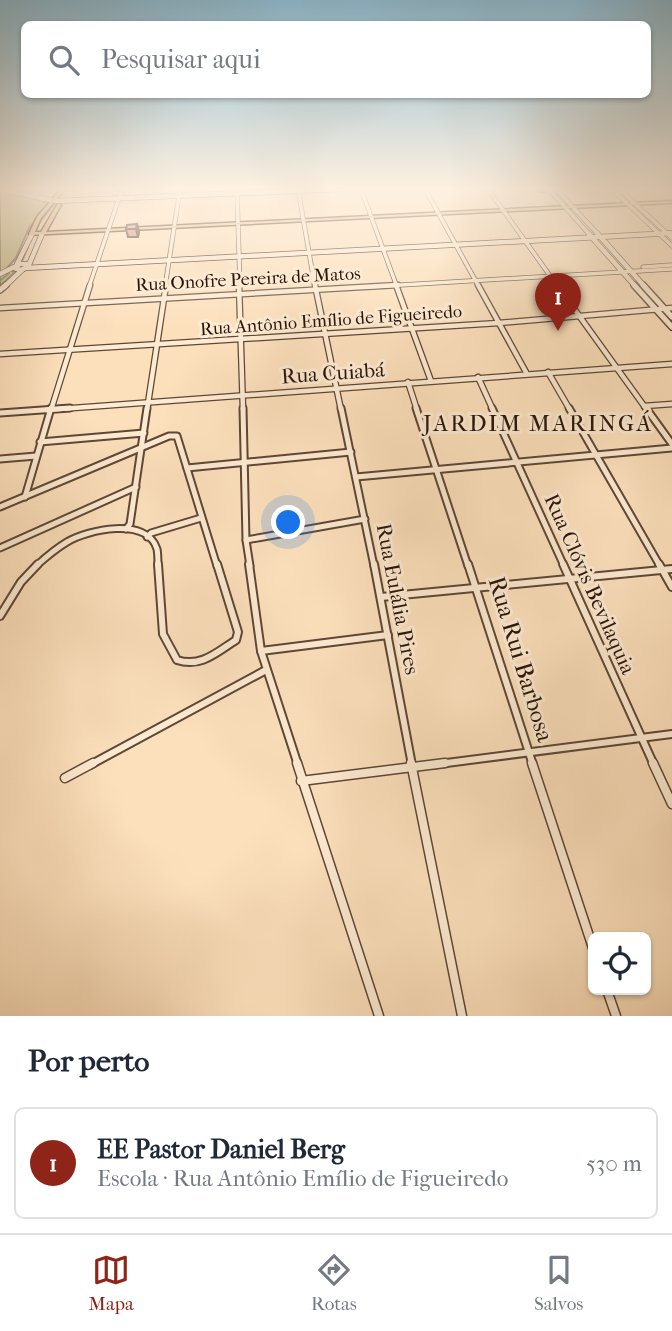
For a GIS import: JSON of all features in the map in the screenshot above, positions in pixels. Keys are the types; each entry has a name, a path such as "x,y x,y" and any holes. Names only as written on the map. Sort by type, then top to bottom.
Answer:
{"main road":[{"path":"31,236 15,266 570,236"},
{"path":"26,267 41,236"}],"street":[{"path":"25,497 68,351 106,236"},
{"path":"126,529 130,524 173,236"},
{"path":"238,236 246,540 261,651 379,1016"},
{"name":"Rua Eulália Pires","path":"307,236 381,597 462,1016"},
{"path":"380,236 431,381"},
{"path":"451,236 527,374"},
{"path":"356,477 596,457 672,446 524,236"},
{"path":"595,236 623,271 665,312 672,327"},
{"path":"0,274 15,266"},
{"path":"0,290 26,267"},
{"name":"Rua Onofre Pereira de Matos","path":"0,307 672,267"},
{"name":"Rua Antônio Emílio de Figueiredo","path":"0,355 665,312"},
{"name":"Rua Cuiabá","path":"0,413 671,363"},
{"path":"548,372 672,587"},
{"name":"Rua Clóvis Bevilaquia","path":"478,377 672,804"},
{"name":"Rua Rui Barbosa","path":"408,382 439,470 588,933"},
{"path":"644,405 672,404"},
{"path":"40,442 144,433"},
{"path":"0,507 141,448 177,436 238,632 236,640 200,663 188,664 177,660 163,634 159,556 156,545 147,537 126,529 95,530 59,547 37,565 12,595 0,616"},
{"path":"187,468 351,452"},
{"path":"0,459 36,456"},
{"path":"0,548 135,487"},
{"path":"147,537 150,533 201,519"},
{"path":"246,540 365,519"},
{"path":"381,597 672,569"},
{"path":"261,651 388,635"},
{"path":"65,778 266,670"},
{"path":"301,781 672,734"},
{"path":"609,995 616,1016"}],"shaded area":[{"path":"0,236 25,236 16,258 6,269 15,272 0,286"}],"waterway":[{"path":"22,261 28,247"},
{"path":"0,281 9,273"}],"place":[{"name":"EE Pastor Daniel Berg","path":"558,331"}],"district":[{"name":"JARDIM MARINGÁ","path":"538,423"}]}
